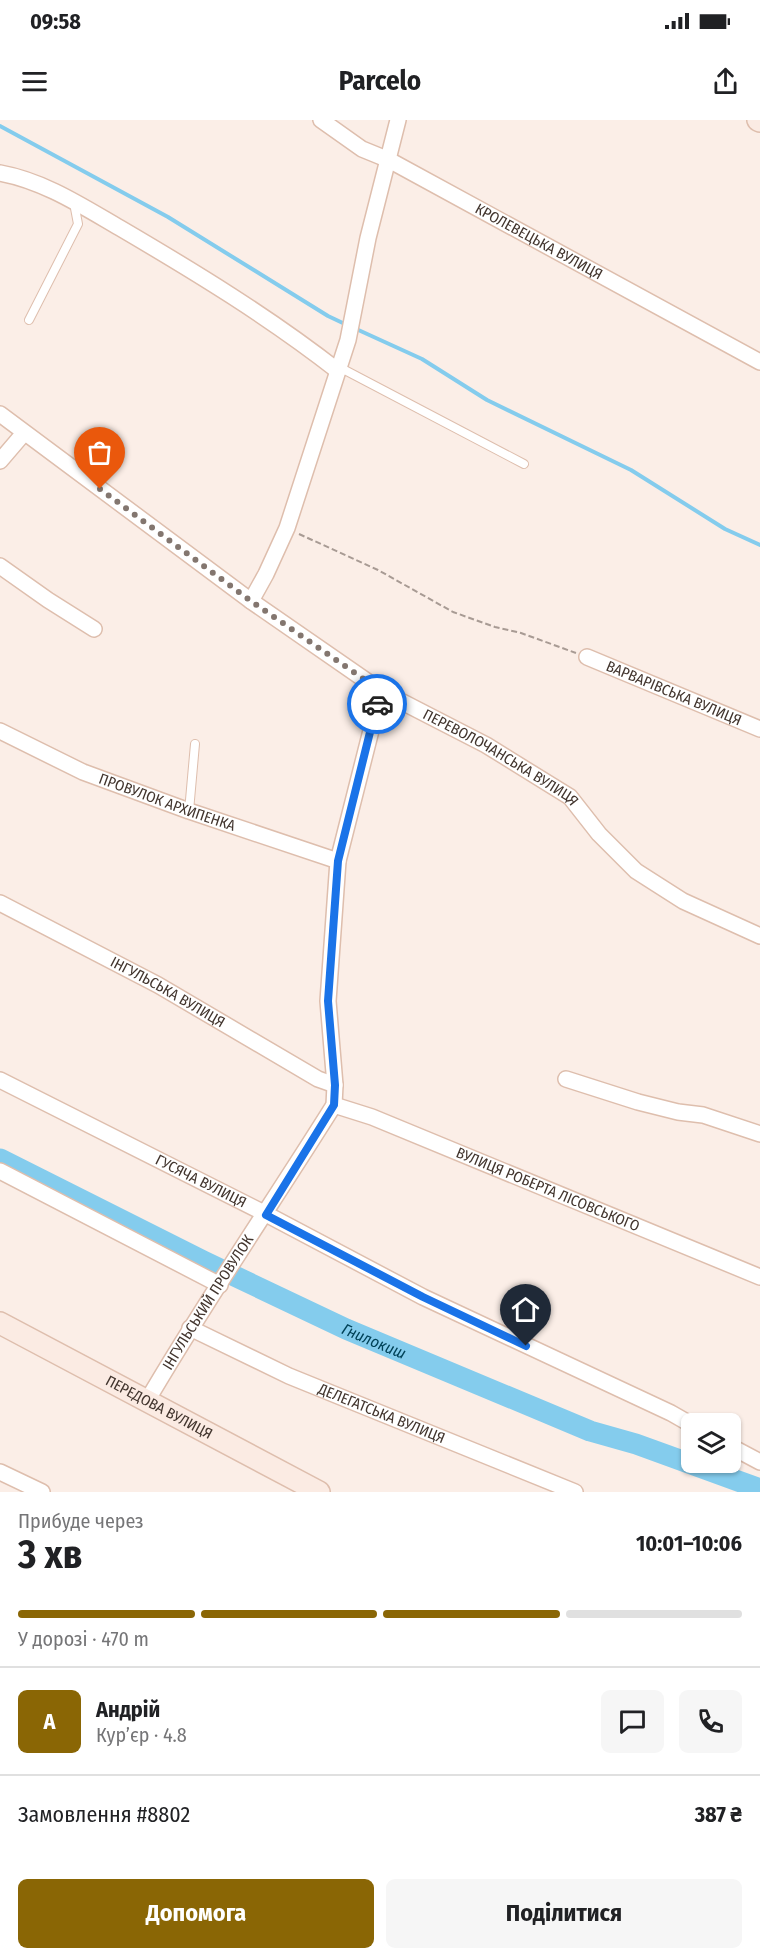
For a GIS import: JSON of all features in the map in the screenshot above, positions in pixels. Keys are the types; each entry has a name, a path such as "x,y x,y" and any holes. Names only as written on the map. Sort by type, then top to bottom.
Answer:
{"main road":[{"name":"ПЕРЕДОВА ВУЛИЦЯ","path":"0,1323 147,1401 294,1486 319,1492"}],"street":[{"name":"КРОЛЕВЕЦЬКА ВУЛИЦЯ","path":"321,120 362,149 389,160 760,362"},
{"path":"251,601 287,528 348,340 368,238 398,120"},
{"path":"0,173 36,183 74,202 192,270 338,369"},
{"name":"ПЕРЕВОЛОЧАНСЬКА ВУЛИЦЯ","path":"0,414 251,601 381,691 486,745 570,797 599,834 636,871 682,901 760,936"},
{"path":"0,461 24,433"},
{"path":"0,566 94,629"},
{"name":"ВАРВАРІВСЬКА ВУЛИЦЯ","path":"587,657 760,729"},
{"name":"ІНГУЛЬСЬКИЙ ПРОВУЛОК","path":"147,1401 190,1328 266,1215 334,1105 335,1085 328,1001 338,861 381,691"},
{"name":"ПРОВУЛОК АРХИПЕНКА","path":"0,731 83,772 189,811 338,861"},
{"name":"ІНГУЛЬСЬКА ВУЛИЦЯ","path":"0,903 158,985 318,1079 335,1085"},
{"path":"566,1079 638,1102 678,1112 703,1114 760,1134"},
{"name":"ГУСЯЧА ВУЛИЦЯ","path":"0,1080 423,1297 681,1419"},
{"name":"ВУЛИЦЯ РОБЕРТА ЛІСОВСЬКОГО","path":"334,1105 383,1121 760,1277"},
{"path":"0,1171 221,1283"},
{"name":"ДЕЛЕГАТСЬКА ВУЛИЦЯ","path":"190,1328 289,1376 576,1492"},
{"path":"741,1452 760,1462"},
{"path":"0,1472 42,1492"}],"lane":[{"path":"29,320 78,224 74,202"},
{"path":"338,369 524,464"},
{"path":"189,811 195,744"}],"path":[{"path":"287,528 378,570 453,612 587,657"}],"waterway":[{"path":"0,126 168,217 328,316 347,325"},
{"path":"354,328 422,359 487,400 631,470 725,529 760,545"},
{"name":"Гнилокиш","path":"0,1159 203,1261 346,1329 590,1431 636,1444 760,1489"}],"way so far":[{"path":"100,489 251,601 381,691 377,704"}],"route":[{"path":"377,704 338,861 328,1001 335,1085 334,1105 266,1215 423,1297 526,1346"}]}
